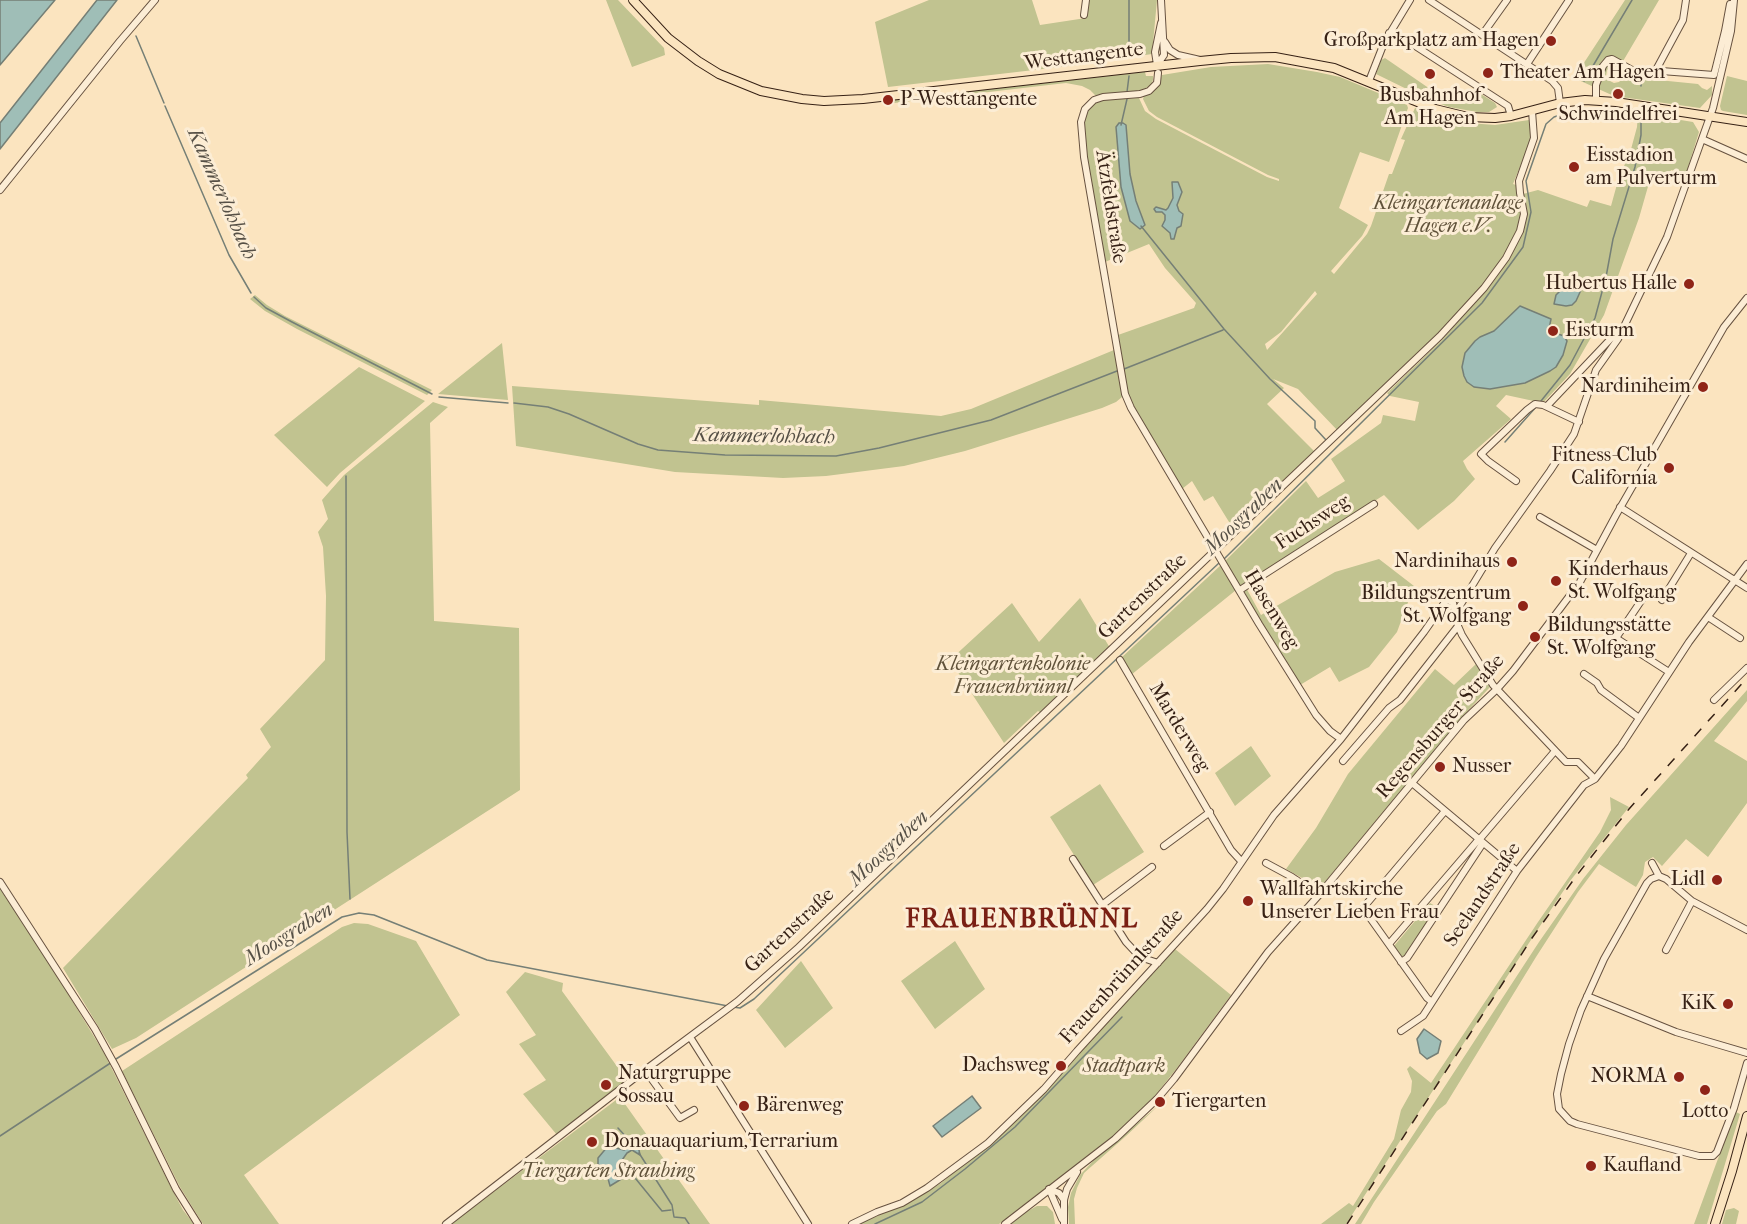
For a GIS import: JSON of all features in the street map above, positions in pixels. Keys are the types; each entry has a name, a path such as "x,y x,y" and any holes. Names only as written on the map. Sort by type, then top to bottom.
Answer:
{"main road":[{"name":"Westtangente","path":"633,0 668,38 691,57 718,74 761,91 802,99 824,101 863,99 1254,57 1294,59 1334,68 1452,114 1481,118 1511,116 1560,103 1596,100 1747,122"},
{"path":"1715,1224 1743,1148 1747,1116"}],"street":[{"path":"0,190 155,0"},
{"path":"1084,15 1086,0"},
{"path":"1157,69 1164,55 1161,0"},
{"path":"1369,81 1389,33 1410,0"},
{"path":"1429,0 1556,84 1560,103"},
{"path":"1482,35 1507,0"},
{"path":"1527,64 1569,0"},
{"path":"1656,70 1683,20 1686,0"},
{"path":"1595,779 1578,762 1566,762 1497,689 1473,654 1458,626 1455,614 1495,548 1574,434 1596,370 1618,339 1667,237 1710,117 1732,0"},
{"path":"1157,69 1155,52 1163,11"},
{"path":"1596,100 1596,85 1603,66 1608,60 1615,59 1641,75 1648,70 1714,75 1728,31"},
{"path":"1389,33 1406,40 1508,106 1511,116"},
{"path":"1164,41 1170,50 1178,55 1200,61"},
{"name":"Ätzfeldstraße","path":"1126,399 1086,169 1081,122 1085,109 1094,100 1149,91 1157,83 1157,69"},
{"name":"Gartenstraße","path":"446,1224 645,1070 734,1005 1329,444 1440,336 1484,288 1511,250 1520,231 1523,207 1519,181 1534,138 1532,111"},
{"path":"1702,139 1747,159"},
{"name":"Regensburger Straße","path":"1005,1224 1125,1130 1157,1099 1255,969 1464,720 1497,689 1527,653 1580,582 1620,507 1729,318 1747,297"},
{"path":"1516,481 1481,454 1527,410 1541,405 1624,324"},
{"name":"Hasenweg","path":"1126,399 1316,715 1330,731 1341,739"},
{"path":"1541,405 1579,422"},
{"name":"Fuchsweg","path":"1240,590 1374,504"},
{"path":"1620,507 1747,588"},
{"path":"1540,517 1597,550"},
{"path":"1662,600 1691,553"},
{"name":"Seelandstraße","path":"1401,1031 1423,1016 1517,871 1584,785 1595,779 1622,746 1669,672 1747,564"},
{"path":"1643,598 1616,638 1669,672"},
{"name":"Frauenbrünnlstraße","path":"852,1224 915,1196 988,1143 1044,1089 1207,909 1285,802 1341,739 1424,632 1442,605 1448,600 1451,601 1455,614"},
{"path":"1708,617 1740,638"},
{"path":"1343,761 1389,708 1400,700 1458,626"},
{"name":"Marderweg","path":"1120,660 1232,850 1241,861"},
{"path":"1714,700 1747,668"},
{"path":"1584,674 1597,683 1601,690 1639,718"},
{"path":"1389,944 1394,941 1555,751"},
{"path":"1412,783 1517,871"},
{"path":"1432,1002 1363,908 1445,811"},
{"path":"1164,846 1210,812"},
{"path":"1401,962 1407,958 1480,841"},
{"path":"1072,859 1126,942 1136,954 1158,963"},
{"path":"1266,863 1319,895"},
{"path":"1652,863 1659,876 1666,879 1692,901 1747,930"},
{"path":"1102,905 1152,867"},
{"path":"1659,876 1647,883 1604,959 1587,996 1569,1044 1557,1103 1563,1115 1577,1124 1705,1157 1713,1156 1717,1152 1734,1108 1747,1063"},
{"path":"0,882 95,1029 176,1189 198,1224"},
{"path":"1666,950 1692,901"},
{"path":"1587,996 1666,1028 1747,1053"},
{"path":"690,1037 808,1224"},
{"path":"645,1070 680,1118 694,1110"},
{"path":"1064,1223 1064,1200 1071,1180 1083,1164"},
{"path":"1049,1189 1059,1193 1064,1200"},
{"path":"1049,1189 1064,1223"}],"green space":[{"path":"606,0 618,0 664,48 665,55 632,67"},
{"path":"929,0 1032,0 1040,25 1086,18 1089,0 1157,0 1152,54 888,87 875,22"},
{"path":"1625,0 1659,0 1619,68 1611,67 1607,70 1608,80 1614,83 1619,82 1623,73 1648,79 1698,84 1707,90 1712,86 1712,95 1700,108 1614,96 1574,78"},
{"path":"1385,58 1449,102 1481,94 1495,103 1497,107 1489,112 1477,112 1449,107 1425,98 1376,74 1381,60"},
{"name":"Kleingartenanlage Hagen e.V.","path":"1268,64 1317,72 1340,77 1407,105 1408,108 1389,162 1360,152 1339,208 1368,225 1362,236 1331,271 1334,274 1371,226 1389,174 1392,174 1405,140 1401,139 1415,108 1455,122 1495,125 1529,120 1531,128 1531,140 1513,184 1516,185 1521,211 1517,233 1507,252 1479,291 1432,341 1338,431 1298,389 1273,379 1284,388 1267,404 1315,452 1234,530 1213,496 1204,501 1192,481 1182,489 1135,411 1128,394 1118,335 1194,308 1196,303 1165,268 1149,244 1105,262 1083,123 1087,110 1100,100 1139,98 1145,111 1156,119 1267,177 1279,181 1149,111 1143,99 1144,96 1155,89 1162,75 1211,67","holes":["1315,291 1317,294 1267,350 1265,344 1281,332"]},
{"path":"1145,72 1146,76 1153,76 1153,80 1151,85 1141,91 1096,96 1082,86 1066,83 892,102 894,100"},
{"path":"1727,76 1747,81 1747,115 1721,110"},
{"path":"1638,113 1693,122 1699,132 1686,174 1671,170 1666,181 1649,183 1639,218 1604,315 1570,374 1543,403 1506,395 1496,406 1511,419 1463,461 1475,479 1454,501 1418,530 1384,495 1244,584 1261,615 1335,572 1379,559 1414,586 1397,632 1369,667 1339,682 1330,667 1300,685 1241,586 1131,675 1121,658 1221,565 1306,481 1318,498 1345,481 1331,459 1381,423 1383,415 1415,421 1419,402 1390,396 1387,393 1442,340 1496,278 1520,238 1525,223 1527,211 1523,194 1538,190 1587,207 1590,200 1611,206 1619,177 1630,153"},
{"path":"255,295 285,316 432,390 427,395 297,329 265,311 250,299"},
{"path":"502,343 508,400 438,394"},
{"path":"1114,350 1122,391 1122,397 1116,402 965,451 904,466 826,476 783,478 675,472 516,446 512,386 759,405 759,400 941,416 971,409"},
{"path":"359,367 425,401 340,473 327,487 274,435"},
{"path":"433,402 448,407 430,423 434,621 519,628 520,790 136,1038 112,1049 63,968 248,778 246,775 271,747 260,729 325,660 326,596 323,547 318,532 328,519 322,500 344,475"},
{"name":"Kleingartenkolonie Frauenbrünnl","path":"1080,598 1110,648 1041,713 1038,711 1004,743 950,660 1012,603 1039,642"},
{"path":"1476,664 1490,687 1462,717 1320,888 1286,869 1316,828 1348,774 1435,669 1454,685"},
{"path":"1747,690 1747,701 1714,741 1747,761 1747,803 1708,857 1686,839 1662,866 1653,857 1645,862 1643,875 1636,887 1599,864 1536,957 1446,1104 1437,1111 1361,1224 1355,1224 1539,942 1583,879 1626,825"},
{"path":"1251,746 1271,776 1235,806 1215,773"},
{"path":"1100,784 1144,852 1093,885 1050,817"},
{"path":"1610,797 1629,807 1570,881 1346,1224 1321,1224 1349,1203 1353,1206 1394,1139 1401,1110 1411,1092 1412,1081 1407,1069 1410,1066 1431,1083 1600,832 1611,810"},
{"path":"0,888 104,1053 176,1197 194,1224 0,1224"},
{"path":"1430,903 1437,907 1404,956 1400,956 1394,946"},
{"path":"354,923 368,924 416,941 460,1015 244,1175 279,1224 203,1224 180,1187 122,1071 342,927"},
{"path":"955,941 985,989 935,1029 901,981"},
{"name":"Stadtpark","path":"1175,949 1231,995 1154,1097 1113,1136 999,1224 858,1224 911,1202 941,1183 1001,1134 1045,1091"},
{"path":"801,961 833,1008 785,1048 756,1010"},
{"path":"525,972 563,983 562,991 627,1080 557,1135 523,1094 546,1080 519,1044 536,1035 506,992"},
{"name":"Tiergarten Straubing","path":"620,1097 710,1224 451,1224"},
{"path":"1159,1105 1084,1173 1074,1199 1075,1224 1069,1224 1068,1207 1071,1193 1080,1175 1094,1160"},
{"path":"1736,1112 1740,1114 1707,1224 1694,1224 1716,1164"},
{"path":"1037,1206 1047,1206 1053,1212 1055,1224 1011,1224 1026,1212"},
{"path":"1734,1208 1739,1211 1736,1224 1722,1224 1726,1210"}],"water":[{"path":"0,0 55,0 0,65"},
{"path":"97,0 117,0 0,149 0,123"},
{"path":"1119,123 1126,125 1130,174 1136,201 1145,225 1140,229 1130,221 1121,187 1116,127"},
{"path":"1172,182 1178,182 1182,192 1177,205 1183,214 1181,226 1177,228 1174,239 1171,239 1170,233 1162,226 1165,215 1154,209 1156,207 1166,210 1168,208 1173,198"},
{"path":"1569,282 1581,290 1576,301 1566,306 1554,304 1556,295"},
{"path":"1520,306 1551,319 1548,334 1564,336 1567,341 1563,355 1556,367 1525,383 1490,389 1474,387 1467,382 1464,376 1462,367 1465,353 1475,341 1494,331"},
{"path":"1424,1029 1441,1041 1438,1053 1427,1059 1420,1053 1417,1039"},
{"path":"972,1096 981,1108 942,1137 933,1126"},
{"path":"629,1140 638,1145 640,1155 632,1150 627,1153 620,1163 625,1168 628,1166 631,1173 610,1186 606,1171 598,1164 598,1158 608,1146 624,1150 629,1147"}],"waterway":[{"path":"1129,0 1129,58"},
{"name":"Moosgraben","path":"1584,81 1632,0"},
{"name":"Kammerlohbach","path":"136,36 164,103"},
{"path":"1127,92 1129,76"},
{"path":"1641,78 1641,86"},
{"path":"1121,125 1127,99"},
{"name":"Kammerlohbach","path":"165,106 229,255 251,293"},
{"name":"Moosgraben","path":"1223,560 1482,303 1523,247 1531,212 1526,181 1546,124 1554,117 1572,111 1573,108"},
{"path":"1541,401 1570,365 1595,318 1613,239 1635,167 1641,135 1641,112"},
{"path":"1141,226 1224,329 1270,379 1315,421 1315,428 1326,440"},
{"name":"Kammerlohbach","path":"254,297 266,308 432,394"},
{"name":"Kammerlohbach","path":"1124,369 1223,330"},
{"name":"Kammerlohbach","path":"514,403 548,407 658,450 725,455 836,456 879,448 991,420 1117,371"},
{"name":"Kammerlohbach","path":"439,397 508,403"},
{"path":"1505,442 1536,407"},
{"path":"346,476 347,832 350,899"},
{"name":"Moosgraben","path":"733,1007 740,1008 754,999 1219,563"},
{"name":"Moosgraben","path":"116,1059 342,917 359,913 374,915 487,960 728,1006"},
{"path":"875,1224 922,1202 965,1169 1015,1127 1122,1017"},
{"name":"Moosgraben","path":"0,1136 112,1062"},
{"path":"618,1128 629,1140"},
{"path":"639,1153 672,1205 674,1217 685,1218 689,1224"},
{"path":"631,1173 662,1211 671,1210"}],"railway":[{"path":"1347,1224 1532,938 1577,875 1629,809 1747,678"}],"place":[{"name":"Großparkplatz am Hagen","path":"1551,41"},
{"name":"Theater Am Hagen","path":"1488,73"},
{"name":"Busbahnhof Am Hagen","path":"1430,74"},
{"name":"Schwindelfrei","path":"1618,94"},
{"name":"P-Westtangente","path":"888,100"},
{"name":"Eisstadion am Pulverturm","path":"1574,167"},
{"name":"Hubertus Halle","path":"1689,284"},
{"name":"Eisturm","path":"1553,331"},
{"name":"Nardiniheim","path":"1703,387"},
{"name":"Fitness-Club California","path":"1669,468"},
{"name":"Nardinihaus","path":"1512,562"},
{"name":"Kinderhaus St. Wolfgang","path":"1556,581"},
{"name":"Bildungszentrum St. Wolfgang","path":"1523,606"},
{"name":"Bildungsstätte St. Wolfgang","path":"1535,637"},
{"name":"Nusser","path":"1440,767"},
{"name":"Lidl","path":"1717,880"},
{"name":"Wallfahrtskirche Unserer Lieben Frau","path":"1248,901"},
{"name":"KiK","path":"1728,1004"},
{"name":"Dachsweg","path":"1061,1066"},
{"name":"NORMA","path":"1679,1077"},
{"name":"Naturgruppe Sossau","path":"606,1085"},
{"name":"Lotto","path":"1705,1090"},
{"name":"Tiergarten","path":"1160,1102"},
{"name":"Bärenweg","path":"744,1106"},
{"name":"Donauaquarium,Terrarium","path":"592,1142"},
{"name":"Kaufland","path":"1591,1166"}],"district":[{"name":"FRAUENBRÜNNL","path":"1022,921"}]}
